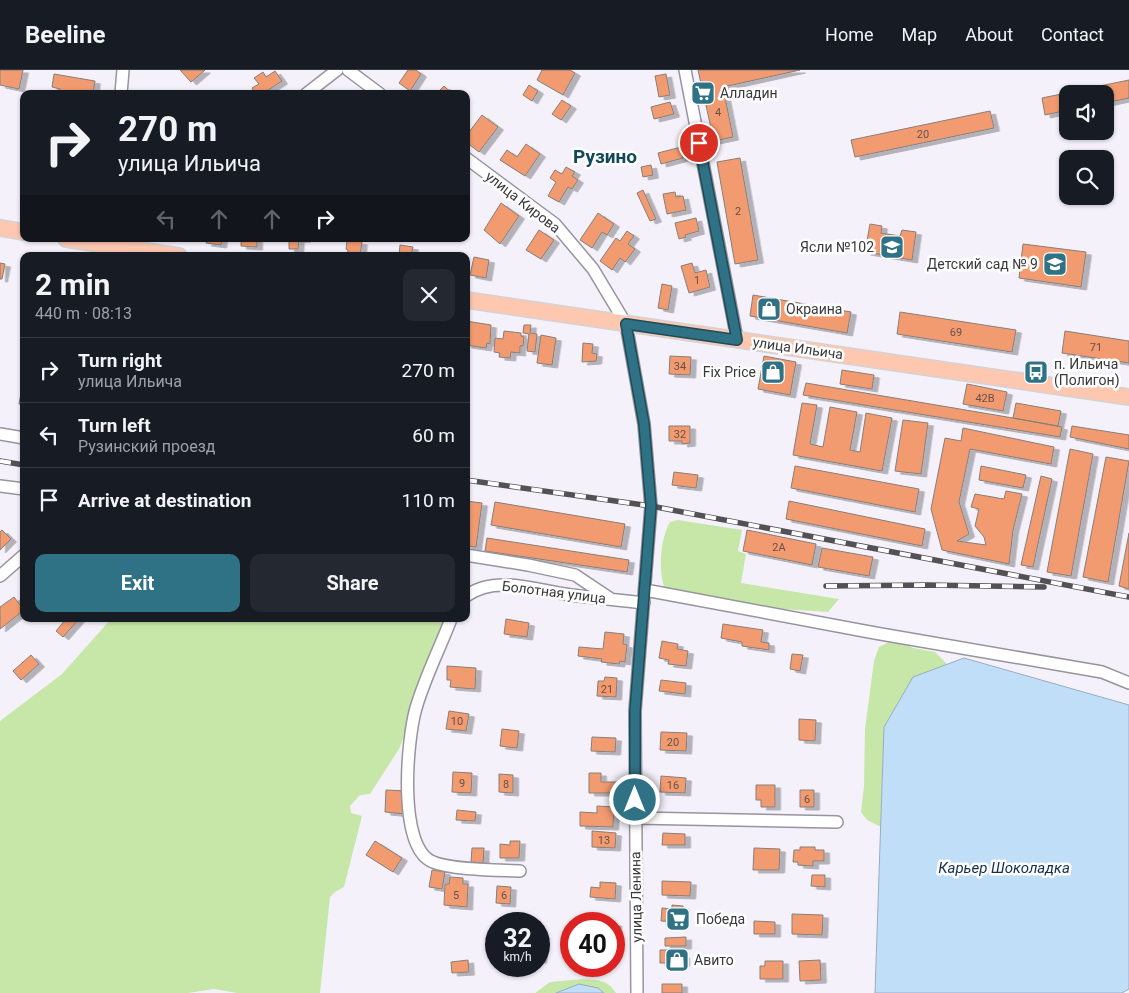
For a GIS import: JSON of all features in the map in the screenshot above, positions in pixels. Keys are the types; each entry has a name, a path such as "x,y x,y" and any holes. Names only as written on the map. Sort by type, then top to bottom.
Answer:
{"main road":[{"path":"0,228 20,231"},
{"path":"88,242 154,252"},
{"name":"улица Ильича","path":"470,301 1129,397"}],"street":[{"path":"120,90 123,70"},
{"path":"311,90 337,70"},
{"path":"348,70 375,90"},
{"path":"685,70 737,340"},
{"name":"улица Кирова","path":"470,161 555,224 593,269 626,324"},
{"name":"улица Ленина","path":"626,324 644,424 651,506 635,711 637,993"},
{"path":"0,434 20,437"},
{"path":"0,486 20,488"},
{"path":"470,556 575,575 612,600"},
{"path":"0,576 20,558"},
{"name":"Болотная улица","path":"470,593 493,585 644,603"},
{"path":"645,590 875,633 1102,672 1129,682"},
{"path":"450,622 416,708 412,729 408,774 408,804 414,838 422,855 433,862 450,866 520,871"},
{"path":"635,818 838,822"}],"green space":[{"path":"678,520 742,530 738,551 746,554 741,583 839,599 828,612 784,609 665,589 661,574 662,546 670,522"},
{"path":"108,622 450,622 399,749 370,794 360,795 350,806 351,813 362,816 344,887 330,897 320,993 237,993 214,989 188,993 0,993 0,721 62,674"},
{"path":"889,642 904,643 913,648 935,652 948,665 913,677 884,727 881,827 867,820 861,812 864,786 865,729 874,661 879,647"},
{"path":"582,979 606,983 616,993 604,993 598,988 565,989 556,993 535,993 550,982"}],"water":[{"name":"Карьер Шоколадка","path":"964,658 1129,705 1129,989 1122,993 875,993 884,727 913,677"},
{"path":"579,984 598,988 604,993 556,993"}],"building":[{"path":"0,70 23,70 19,89 0,85"},
{"path":"180,70 205,70 191,82"},
{"path":"408,70 416,70 421,74 411,90 399,83"},
{"path":"542,70 570,70 575,73 563,95 537,80"},
{"path":"698,70 800,70 723,87 733,137 714,141"},
{"path":"275,71 282,81 268,90 253,90 252,88 259,84 254,78 263,72 266,77"},
{"path":"54,74 95,81 94,90 60,90 52,87"},
{"path":"666,74 670,95 659,97 655,76"},
{"path":"1129,80 1129,98 1114,101 1114,85 1105,85"},
{"path":"529,85 538,91 532,101 523,95"},
{"path":"444,86 448,90 440,90"},
{"path":"1059,94 1059,112 1045,115 1042,98"},
{"path":"562,100 571,106 561,120 552,114"},
{"path":"670,102 674,114 654,119 651,107"},
{"path":"990,111 994,128 855,157 851,140"},
{"path":"482,115 498,127 479,152 470,145 470,131"},
{"path":"526,144 540,154 525,176 500,160 507,150 517,157"},
{"path":"681,147 683,158 661,164 658,153"},
{"path":"740,158 758,260 735,264 717,162"},
{"path":"651,165 653,175 643,177 641,167"},
{"path":"566,167 575,172 572,176 578,180 572,189 568,187 559,202 548,196 556,182 550,178 555,170 562,174"},
{"path":"643,190 656,219 650,221 637,193"},
{"path":"675,192 676,197 683,196 686,210 667,214 663,194"},
{"path":"501,203 519,216 500,244 484,230"},
{"path":"598,213 614,224 607,235 602,232 592,248 580,240"},
{"path":"696,218 699,231 679,239 675,223"},
{"path":"870,224 882,226 881,233 900,236 902,230 916,232 912,260 865,252"},
{"path":"539,230 554,240 541,259 526,250"},
{"path":"627,231 634,236 628,244 635,249 625,262 620,258 612,270 600,261 616,238 620,241"},
{"path":"206,242 222,242 221,245"},
{"path":"241,242 257,242 257,247 241,246"},
{"path":"289,242 299,242 298,249 289,249"},
{"path":"347,242 362,242 361,252 348,252"},
{"path":"1023,244 1086,252 1081,287 1019,278"},
{"path":"400,245 413,247 412,252 399,252"},
{"path":"474,257 489,260 486,278 470,275"},
{"path":"0,263 5,264 2,279 0,279"},
{"path":"692,263 695,273 706,270 710,287 689,293 681,266"},
{"path":"662,284 672,286 668,310 658,308"},
{"path":"753,295 851,312 847,333 750,316"},
{"path":"900,312 1016,330 1012,352 897,334"},
{"path":"470,322 491,325 490,344 487,343 486,348 470,346"},
{"path":"524,325 531,325 530,333 537,334 535,352 527,351 529,334 523,333"},
{"path":"504,331 521,333 521,336 524,337 523,346 520,346 520,353 511,352 510,358 499,357 500,353 494,352 495,338 503,339"},
{"path":"1065,331 1129,341 1129,363 1062,353"},
{"path":"541,335 556,338 552,365 537,363"},
{"path":"583,343 593,344 592,353 597,354 596,361 582,362"},
{"path":"670,356 691,357 690,375 669,374"},
{"path":"764,356 796,362 790,395 758,389"},
{"path":"842,370 874,375 872,389 840,384"},
{"path":"806,383 1062,427 1060,437 803,395"},
{"path":"967,384 1007,392 1003,411 963,404"},
{"path":"802,403 817,405 810,444 823,447 830,407 857,412 850,450 860,452 866,413 892,418 882,471 793,455"},
{"path":"1016,403 1061,411 1058,426 1013,418"},
{"path":"903,420 928,423 921,474 895,471"},
{"path":"669,426 690,426 690,443 682,444 682,441 669,441"},
{"path":"1072,426 1129,435 1129,449 1070,437"},
{"path":"963,428 1054,447 1051,464 970,449 959,502 969,534 957,541 986,545 984,537 975,526 979,509 971,507 975,494 1004,499 1006,491 1022,494 1013,530 1009,564 942,550 931,509 945,438 961,441"},
{"path":"1070,449 1093,454 1071,576 1047,572"},
{"path":"1106,457 1129,461 1108,582 1083,577"},
{"path":"795,466 919,489 915,512 791,488"},
{"path":"981,466 1026,475 1023,488 979,480"},
{"path":"674,472 698,475 696,488 672,485"},
{"path":"1041,476 1052,479 1033,567 1021,565"},
{"path":"789,501 925,529 922,546 786,519"},
{"path":"470,502 482,503 476,547 470,546"},
{"path":"495,502 625,524 621,547 491,525"},
{"path":"2,530 11,539 0,550 0,532"},
{"path":"747,530 816,544 812,565 743,551"},
{"path":"1129,533 1129,589 1119,586"},
{"path":"487,538 629,560 627,572 485,551"},
{"path":"822,548 873,557 869,576 818,567"},
{"path":"14,597 20,605 20,613 0,629 0,607"},
{"path":"506,619 529,623 527,637 504,634"},
{"path":"64,622 76,622 63,637 56,631"},
{"path":"723,624 763,630 761,642 769,643 769,650 742,646 742,642 721,638"},
{"path":"605,632 624,634 623,644 627,645 625,662 620,661 619,664 601,662 602,659 578,656 579,647 603,649"},
{"path":"662,641 678,644 677,649 688,651 686,666 668,664 669,660 659,658"},
{"path":"792,654 803,655 800,671 790,669"},
{"path":"31,655 39,664 21,680 13,671"},
{"path":"447,666 476,668 475,689 450,687 451,680 447,680"},
{"path":"605,677 617,678 616,697 597,696 598,681 604,681"},
{"path":"661,680 686,683 685,694 659,691"},
{"path":"449,711 469,714 466,731 446,729"},
{"path":"799,719 816,720 815,741 799,740"},
{"path":"502,729 519,731 517,748 500,746"},
{"path":"661,732 687,733 686,751 660,750"},
{"path":"592,737 616,738 615,752 591,751"},
{"path":"453,772 472,773 471,793 452,792"},
{"path":"589,773 601,773 601,782 617,782 617,793 589,793"},
{"path":"499,774 513,775 513,793 499,792"},
{"path":"661,776 686,778 685,793 660,792"},
{"path":"756,785 775,785 775,807 761,807 761,800 756,800"},
{"path":"386,790 407,791 405,814 385,812"},
{"path":"800,790 814,790 814,807 800,807"},
{"path":"597,806 614,807 613,827 580,826 580,812 597,813"},
{"path":"457,810 476,812 475,821 456,820"},
{"path":"592,831 616,833 615,848 592,847"},
{"path":"663,833 685,834 685,845 662,845"},
{"path":"375,841 402,858 393,872 366,855"},
{"path":"510,841 520,841 519,858 500,858 500,844 510,845"},
{"path":"800,847 815,847 815,850 824,850 824,861 813,861 813,866 798,865 798,862 793,862 794,850 800,850"},
{"path":"472,848 484,848 483,863 471,862"},
{"path":"754,848 780,849 779,870 753,870"},
{"path":"432,870 445,872 442,889 429,887"},
{"path":"812,875 825,875 825,887 811,886"},
{"path":"450,877 463,878 463,884 468,884 467,907 444,905 445,884 449,884"},
{"path":"662,881 691,882 690,896 662,895"},
{"path":"600,882 616,883 615,899 590,897 591,887 600,888"},
{"path":"497,886 511,887 510,904 496,903"},
{"path":"672,905 683,906 683,922 661,921 662,908 672,909"},
{"path":"792,914 823,915 822,935 792,934"},
{"path":"754,921 775,922 775,934 754,934"},
{"path":"686,937 686,946 665,946 665,938"},
{"path":"660,950 676,950 676,955 684,955 684,963 660,963"},
{"path":"468,960 469,972 452,973 451,962"},
{"path":"820,960 821,980 800,981 799,961"},
{"path":"765,961 783,961 783,979 760,979 760,966 765,966"},
{"path":"662,984 682,984 682,993 662,993"}],"railway":[{"path":"0,461 20,464"},
{"path":"470,481 651,506 1129,597"},
{"path":"826,586 1044,587"}],"place":[{"name":"Алладин","path":"703,93"},
{"name":"Ясли №102","path":"892,247"},
{"name":"Детский сад № 9","path":"1055,264"},
{"name":"Окраина","path":"769,309"},
{"name":"Fix Price","path":"773,372"},
{"name":"п. Ильича (Полигон)","path":"1036,372"},
{"name":"Победа","path":"678,919"},
{"name":"Авито","path":"677,960"}],"district":[{"name":"Рузино","path":"605,156"}],"route":[{"path":"635,800 635,711 651,506 644,424 626,324 737,340 699,143"}]}
